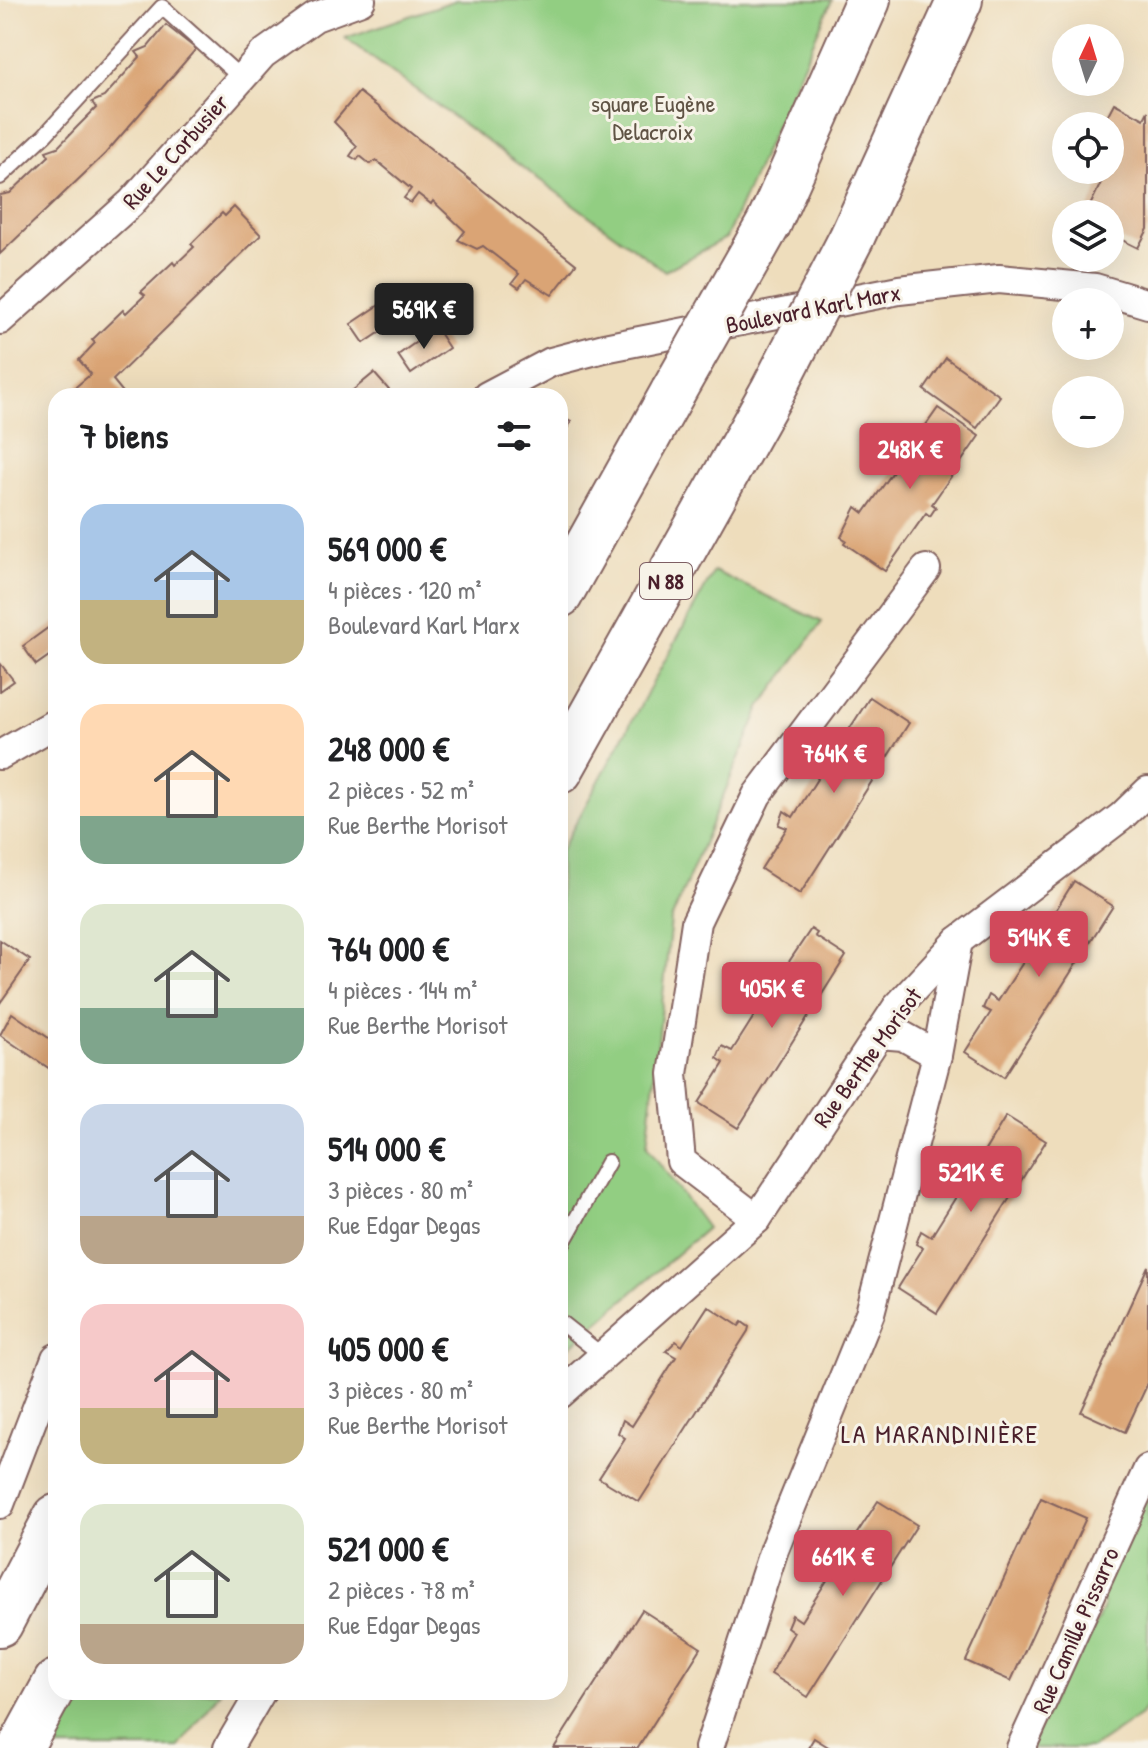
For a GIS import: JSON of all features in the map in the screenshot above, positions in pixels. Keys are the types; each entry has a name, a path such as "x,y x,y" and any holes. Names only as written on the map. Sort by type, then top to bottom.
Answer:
{"highway":[{"path":"568,581 769,223 868,0"},
{"name":"N 88","path":"568,757 772,392 852,237 960,0"},
{"path":"0,1624 48,1532"},
{"path":"20,1748 48,1697"}],"street":[{"name":"Rue Le Corbusier","path":"0,320 131,203 240,77 285,35 315,17 361,0"},
{"name":"Boulevard Karl Marx","path":"502,388 551,362 604,348 899,290 999,279 1095,288 1148,304"},
{"path":"757,1219 681,1161 673,1074 696,922 757,795 926,569"},
{"path":"0,755 48,728"},
{"name":"Rue Berthe Morisot","path":"568,1387 757,1219 897,1007 958,941 1121,817 1148,791"},
{"path":"709,1748 774,1549 870,1313 937,1055 958,941"},
{"path":"879,1034 903,1036 937,1055"},
{"path":"0,1504 48,1379"},
{"name":"Rue Camille Pissarro","path":"1021,1748 1148,1469"},
{"path":"228,1748 256,1700"}],"lane":[{"path":"0,177 45,135 162,7 240,77"},
{"path":"568,1234 608,1162"},
{"path":"568,1328 603,1356"}],"green space":[{"name":"square Eugène Delacroix","path":"456,0 832,0 726,238 665,271 345,38"},
{"path":"714,571 822,622 760,708 671,920 647,1146 707,1228 568,1348 568,837"},
{"path":"1148,1492 1148,1704 1141,1715 1092,1748 1030,1748 1082,1635 1090,1637 1104,1605 1099,1597"},
{"path":"78,1700 214,1700 178,1748 51,1748"}],"building":[{"path":"166,25 196,49 105,154 0,254 0,195 10,193 49,156 46,151 58,147 96,108 92,102 104,97 140,57 136,52 148,47"},
{"path":"359,92 576,264 552,295 526,279 519,288 512,283 519,274 483,246 477,249 458,240 465,231 433,201 431,204 418,194 411,203 404,198 411,189 376,160 370,164 360,156 357,160 350,156 357,146 334,122"},
{"path":"1114,103 1144,119 1148,111 1148,229 1138,248 1124,241 1124,200 1093,200 1100,184 1124,184 1124,112 1109,112"},
{"path":"234,207 261,235 113,380 120,388 75,388 91,374 79,360 95,343 92,340 123,310 126,313 145,295 141,292 194,247 191,244 222,213 225,216"},
{"path":"390,298 403,317 364,343 351,324"},
{"path":"436,328 449,348 411,374 398,355"},
{"path":"946,358 1000,396 977,428 924,390"},
{"path":"374,373 387,388 356,388"},
{"path":"938,408 979,436 932,504 936,507 930,516 926,513 885,571 844,543 846,540 841,537 856,507 864,513"},
{"path":"48,628 48,657 36,665 23,646"},
{"path":"0,663 14,681 0,691"},
{"path":"870,697 909,723 800,894 761,869 787,828 779,825 784,811 793,817 836,749 828,743 837,733 843,739"},
{"path":"1074,881 1113,906 1004,1077 965,1052 991,1012 983,1008 989,995 998,1001 1042,933 1032,926 1041,916 1049,921"},
{"path":"811,929 817,933 815,936 846,956 738,1128 699,1103 724,1063 717,1058 722,1046 732,1051 775,983 766,977 775,967 782,972"},
{"path":"0,940 30,960 0,1003"},
{"path":"12,1013 48,1038 48,1068 0,1035"},
{"path":"1006,1116 1046,1141 937,1313 898,1288 923,1248 916,1244 921,1231 931,1237 974,1168 965,1162 974,1152 981,1157"},
{"path":"1148,1266 1148,1383 1125,1432 1081,1412"},
{"path":"708,1306 739,1326 742,1322 749,1327 748,1331 639,1502 599,1478 625,1438 618,1433 623,1420 632,1426 676,1357 666,1351 676,1341 682,1346"},
{"path":"1041,1498 1086,1518 1011,1681 966,1661"},
{"path":"878,1501 917,1525 808,1697 771,1674 794,1632 787,1627 792,1615 801,1621 845,1552 836,1546 845,1537 852,1541"},
{"path":"642,1610 701,1648 638,1748 554,1748"},
{"path":"814,1738 830,1748 808,1748"}],"district":[{"name":"LA MARANDINIÈRE","path":"940,1433"}]}
